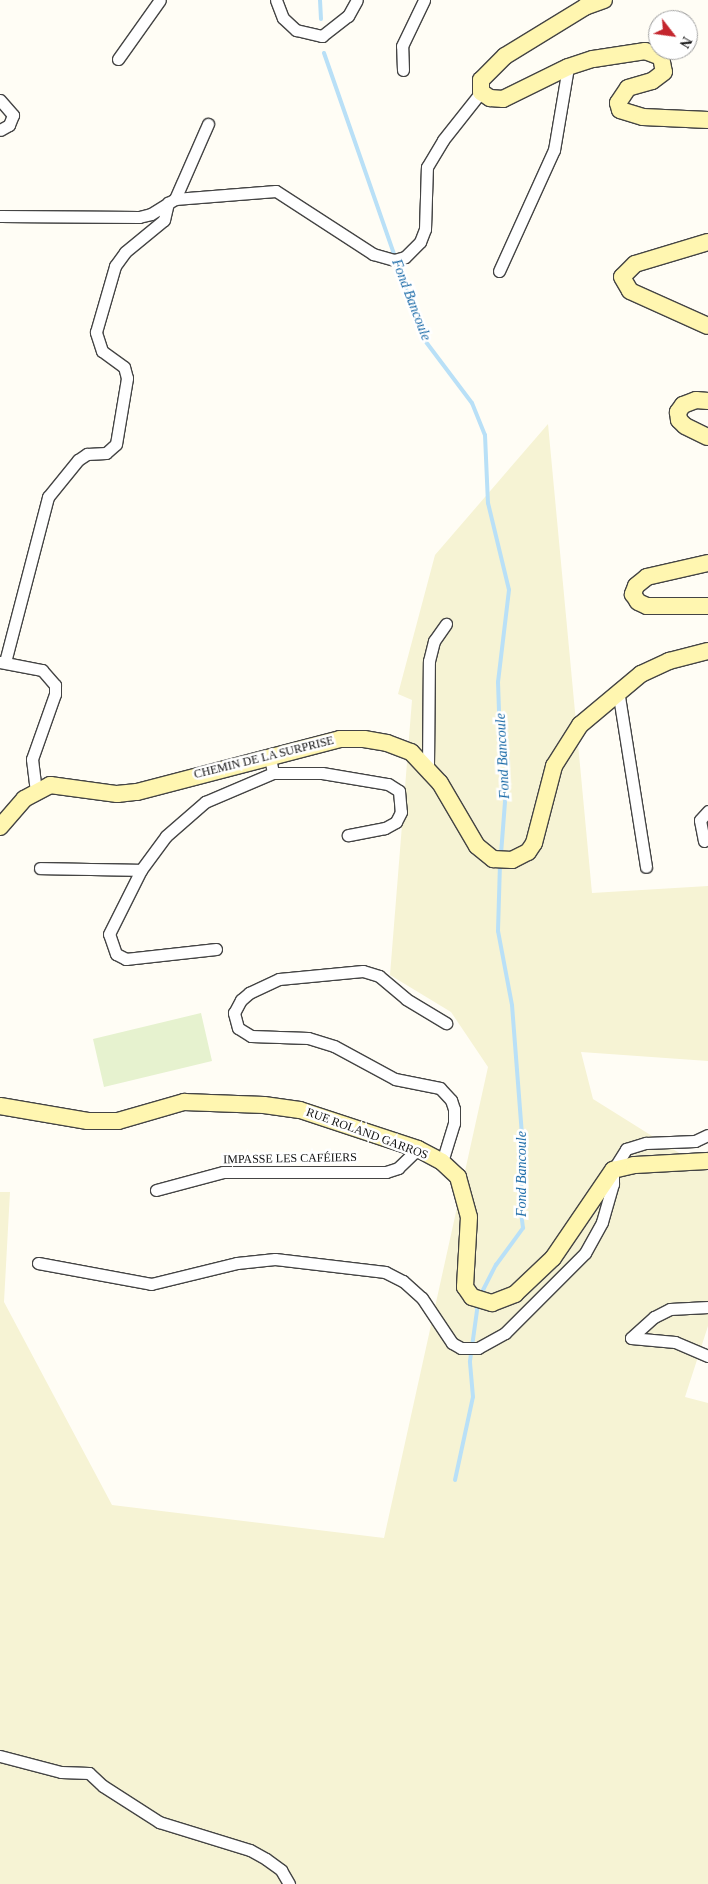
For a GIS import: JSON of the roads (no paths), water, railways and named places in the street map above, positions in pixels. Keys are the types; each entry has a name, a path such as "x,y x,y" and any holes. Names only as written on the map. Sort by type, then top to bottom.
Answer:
{"main road":[{"path":"604,0 585,7 506,56 481,80 481,92 490,98 503,99 568,67 593,59 654,52 661,56 664,72 652,81 628,88 618,103 620,110 643,117 708,120"},
{"path":"708,242 634,264 622,277 630,291 708,326"},
{"path":"708,402 696,400 683,405 678,412 679,420 685,426 708,437"},
{"path":"708,563 647,577 636,586 633,594 638,602 647,606 708,606"},
{"name":"CHEMIN DE LA SURPRISE","path":"36,790 50,785 117,794 137,792 271,765 340,739 364,739 387,743 411,752 428,767 476,846 494,859 502,861 520,858 528,852 539,833 548,787 566,743 580,725 618,690 641,674 669,661 708,651"},
{"path":"0,827 36,790"},
{"name":"RUE ROLAND GARROS","path":"0,1106 88,1121 118,1121 184,1102 264,1105 300,1110 418,1150 442,1162 458,1176 469,1217 466,1287 472,1297 492,1303 515,1294 553,1258 613,1170"},
{"path":"613,1170 634,1165 708,1161"}],"street":[{"path":"118,59 160,0"},
{"path":"276,0 283,18 296,30 322,36 348,16 357,0"},
{"path":"403,70 402,46 424,0"},
{"path":"499,271 554,150 568,67"},
{"path":"0,216 139,217 152,214 172,200 276,191 384,259 405,257 414,250 425,228 430,161 481,92"},
{"path":"0,100 13,115 9,125 0,130"},
{"path":"36,790 32,759 55,694 55,685 42,670 2,662 48,497 78,460 88,454 106,453 116,444 128,378 124,367 102,351 96,332 115,266 126,252 164,220 208,124"},
{"path":"428,767 429,661 434,641 446,624"},
{"path":"618,690 646,867"},
{"path":"216,949 126,959 116,954 109,934 140,870 166,836 205,802 271,765 388,784 398,791 401,812 396,822 385,828 348,835"},
{"path":"704,841 700,820 708,811"},
{"path":"40,868 140,870"},
{"path":"442,1162 454,1124 454,1109 452,1100 440,1088 395,1079 334,1046 308,1038 251,1036 238,1028 234,1013 241,1000 249,993 279,979 363,971 379,976 406,999 446,1023"},
{"path":"38,1264 151,1284 237,1263 275,1259 385,1272 403,1281 422,1298 452,1343 461,1348 478,1348 505,1333 585,1253 610,1201 613,1170 620,1156 634,1146 695,1141 708,1135"},
{"name":"IMPASSE LES CAFÉIERS","path":"156,1190 223,1172 386,1172 398,1168 418,1150"},
{"path":"708,1307 670,1310 654,1316 631,1338 675,1342 708,1356"},
{"path":"0,1756 61,1772 90,1773 103,1786 159,1822 242,1847 266,1859 281,1870 288,1884"}],"waterway":[{"name":"Fond Bancoule","path":"320,0 321,19"},
{"name":"Fond Bancoule","path":"324,53 423,338 472,403 485,435 488,503 509,590 498,682 499,712 508,763 501,854"},
{"name":"Fond Bancoule","path":"481,1294 496,1265 523,1228 520,1204 524,1161 512,1005 498,931 500,864"},
{"name":"Fond Bancoule","path":"455,1480 473,1397 470,1361 478,1303"}]}
